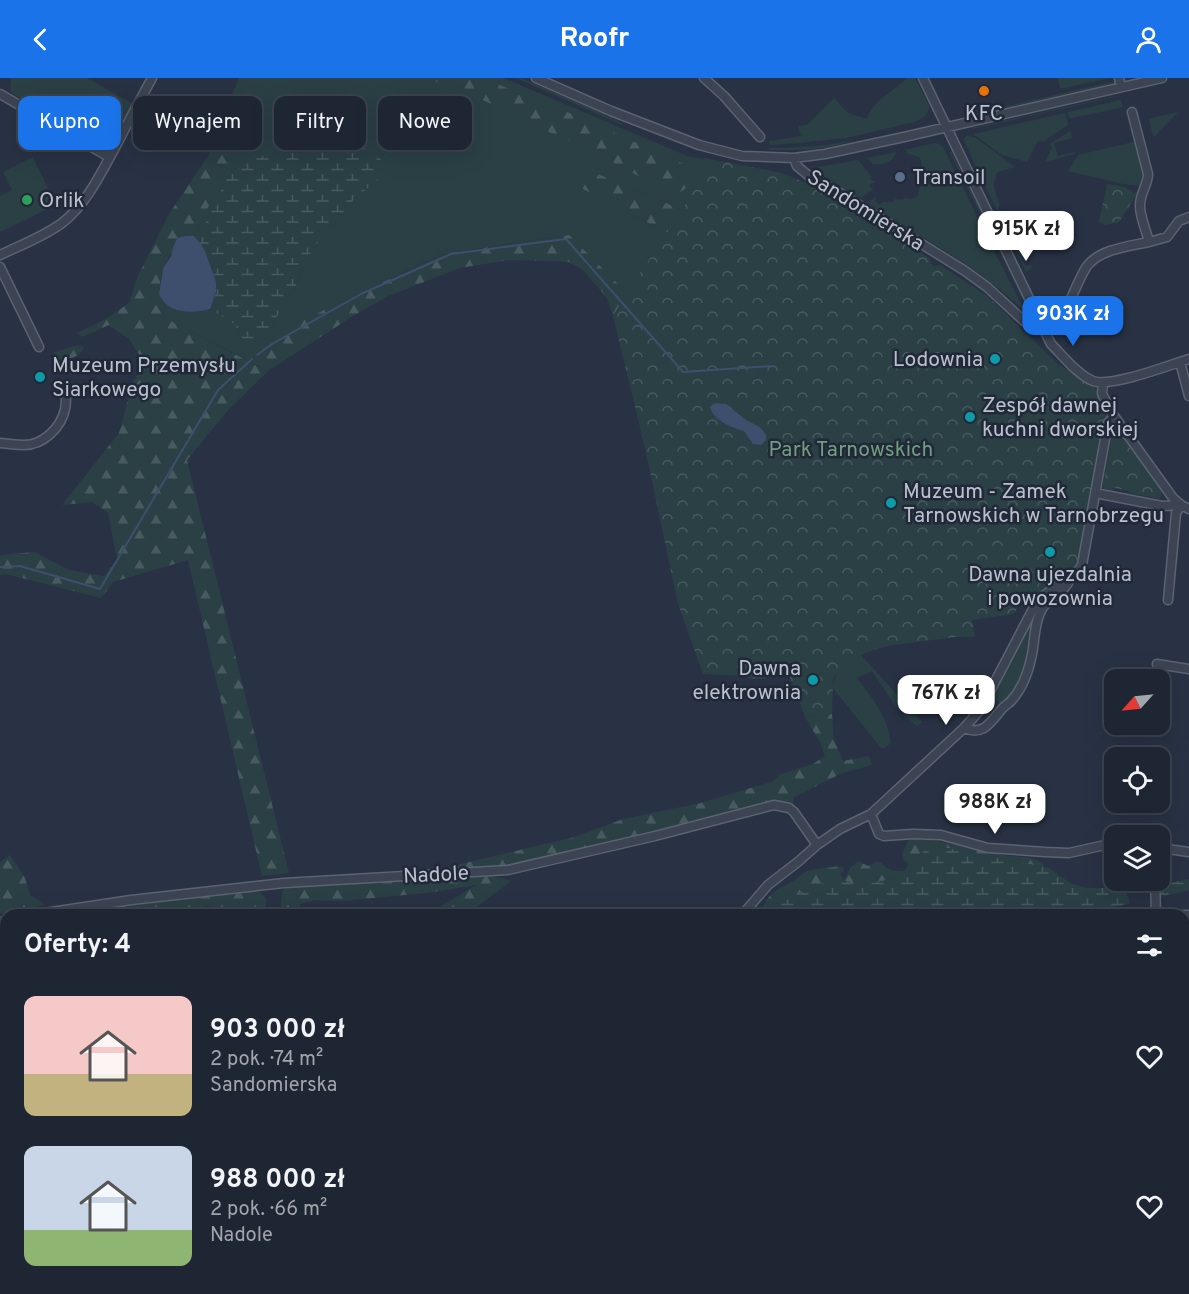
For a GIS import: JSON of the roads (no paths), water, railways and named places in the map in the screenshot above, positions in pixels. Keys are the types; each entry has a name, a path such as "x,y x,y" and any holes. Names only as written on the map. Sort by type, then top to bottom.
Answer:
{"street":[{"path":"0,255 63,222 76,209 110,157 152,78"},
{"path":"536,78 699,146 742,156 794,158 825,154 946,127 1120,83 1162,78"},
{"path":"704,78 724,96 760,137"},
{"path":"923,78 1051,344 1081,374 1095,382 1102,383 1185,361 1189,396"},
{"path":"0,94 110,157"},
{"path":"1132,111 1148,174 1140,201 1141,214 1149,242"},
{"name":"Sandomierska","path":"794,158 799,169 973,276 1024,321 1028,323 1039,320"},
{"path":"1070,302 1086,267 1095,259 1107,252 1167,237 1179,221 1189,217"},
{"path":"0,267 39,347"},
{"path":"1102,383 1102,393 1113,416 1173,498 1185,507"},
{"path":"0,443 26,445 40,442 61,422 66,394"},
{"path":"747,909 768,885 817,845 840,829 872,814 964,728 980,710 1034,607 1042,597 1078,572 1082,564 1108,423 1113,416"},
{"path":"1095,493 1162,506 1185,507"},
{"path":"1168,600 1176,513 1185,507"},
{"path":"964,728 971,731 982,729 991,723 1002,707 1011,702 1028,670 1041,609 1048,600 1062,592 1070,578"},
{"path":"1157,664 1189,669"},
{"name":"Nadole","path":"71,909 275,884 508,870 774,806 789,808 794,812 817,845"},
{"path":"872,814 879,834 884,836 941,835 988,848 1045,852 1069,853 1104,845"},
{"path":"1170,849 1189,852"},
{"path":"1155,891 1156,909"}],"water":[{"path":"194,236 201,244 216,282 216,292 210,309 188,312 174,309 163,301 159,294 163,269 171,256 177,238"},
{"path":"717,403 726,404 746,420 760,427 766,435 766,440 761,445 753,444 744,431 719,420 710,407"}],"waterway":[{"path":"257,355 272,344 361,294 451,254 566,239 683,372 772,366"},
{"path":"0,567 20,566 100,589 218,390 252,359"}],"place":[{"name":"KFC","path":"984,91"},
{"name":"Transoil","path":"900,177"},
{"name":"Orlik","path":"27,200"},
{"name":"Lodownia","path":"995,359"},
{"name":"Muzeum Przemysłu Siarkowego","path":"40,377"},
{"name":"Zespół dawnej kuchni dworskiej","path":"970,417"},
{"name":"Muzeum - Zamek Tarnowskich w Tarnobrzegu","path":"891,503"},
{"name":"Dawna ujezdalnia i powozownia","path":"1050,552"},
{"name":"Dawna elektrownia","path":"813,680"}],"park label":[{"name":"Park Tarnowskich","path":"851,449"}]}
